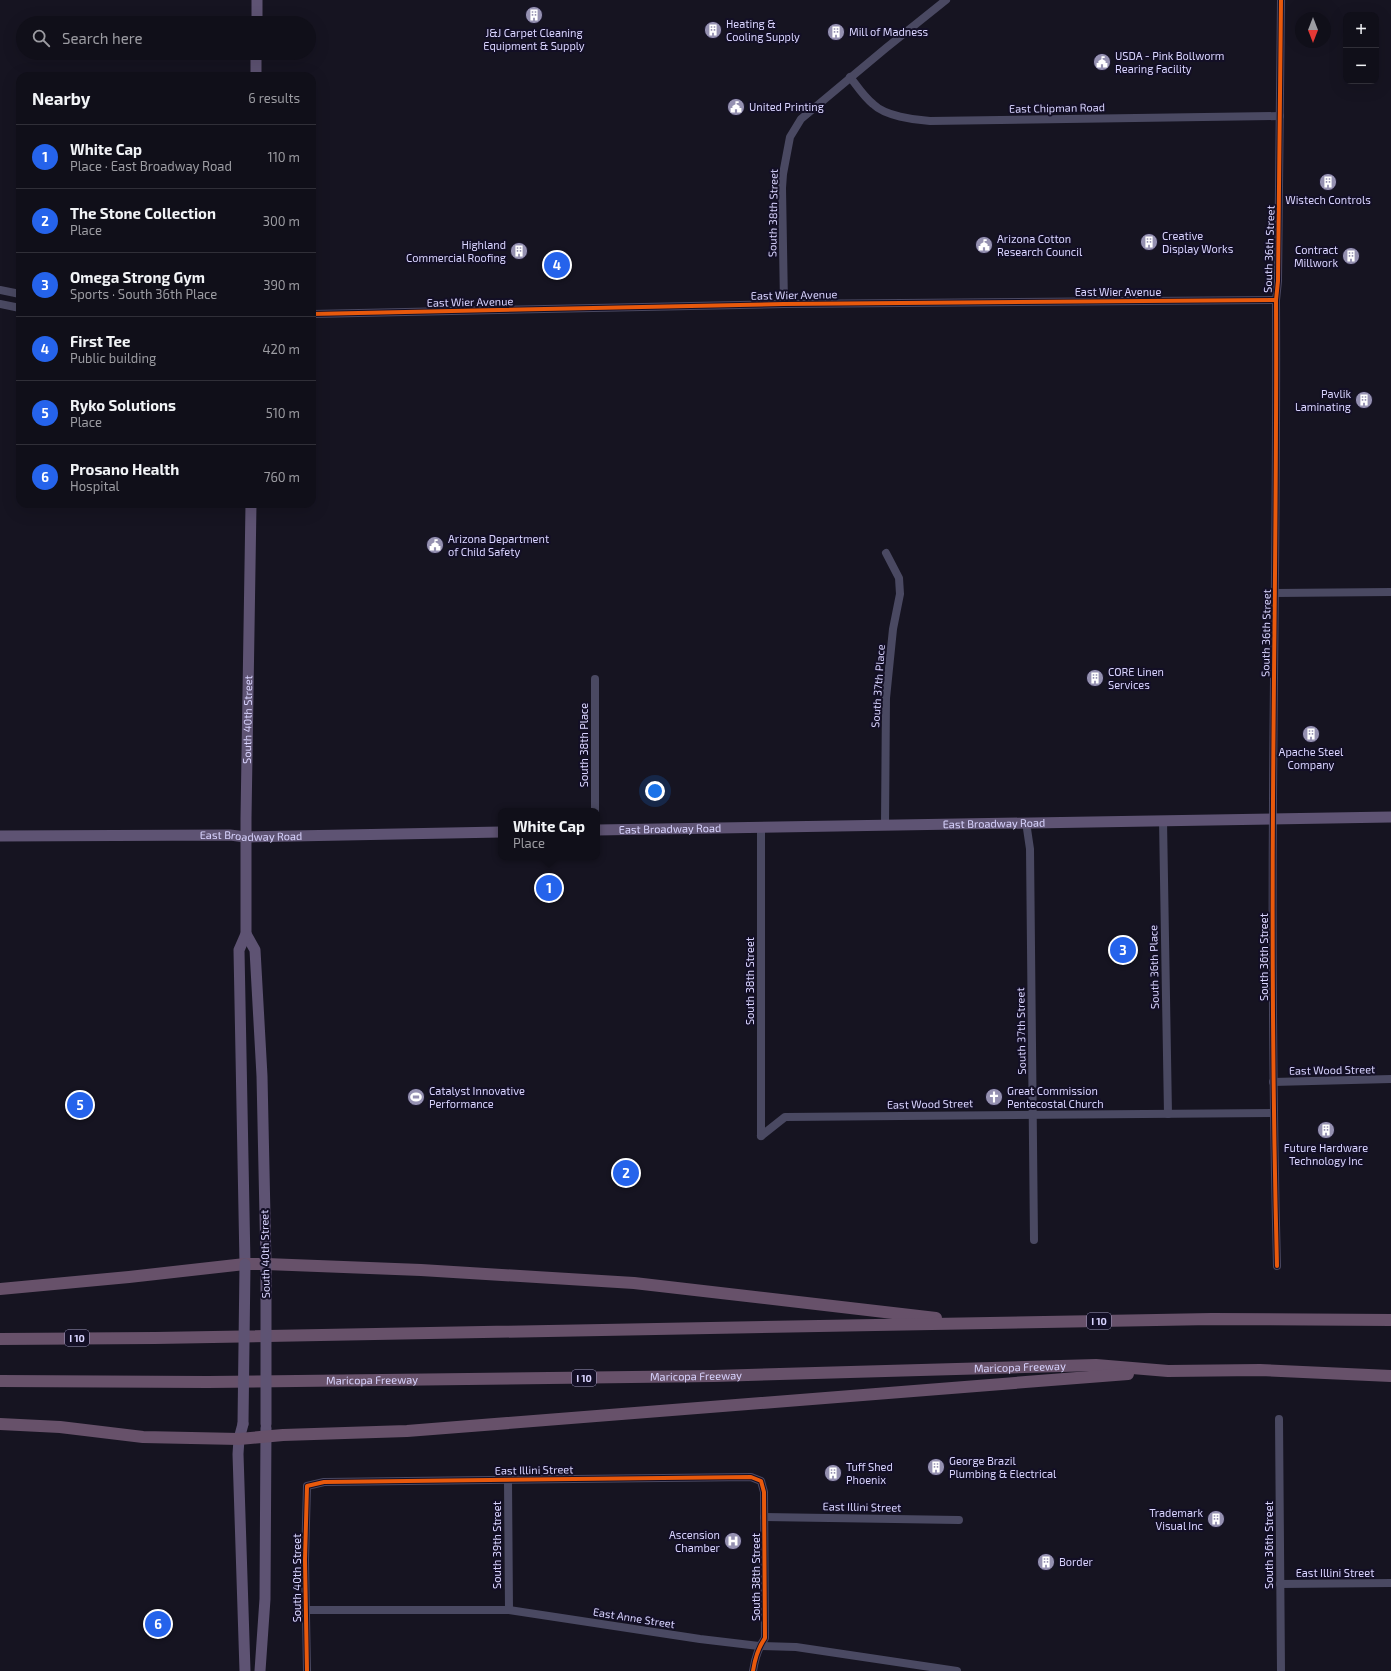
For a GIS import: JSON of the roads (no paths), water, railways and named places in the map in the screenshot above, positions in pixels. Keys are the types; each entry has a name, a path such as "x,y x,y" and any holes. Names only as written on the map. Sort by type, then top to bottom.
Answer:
{"highway":[{"path":"0,1289 82,1282 245,1264 266,1264 414,1270 634,1283 985,1324"},
{"name":"I 10","path":"0,1339 171,1338 1212,1319 1391,1320"},
{"name":"Maricopa Freeway","path":"0,1381 208,1382 714,1376 1096,1365 1168,1372 1260,1370 1391,1376"},
{"path":"0,1424 60,1427 143,1437 239,1439 266,1438 283,1435 407,1431 982,1384 1168,1372"}],"main road":[{"path":"257,0 257,16"},
{"path":"256,60 256,72"},
{"name":"South 40th Street","path":"244,1671 239,1531 239,1439 243,1424 245,1264 239,950 246,934 250,508"},
{"name":"East Broadway Road","path":"600,830 1391,816"},
{"name":"East Broadway Road","path":"0,836 246,836 498,832"},
{"name":"South 40th Street","path":"246,934 255,950 262,1076 266,1264 265,1599 260,1671"}],"street":[{"name":"South 38th Street","path":"784,304 782,188 790,137 801,119 850,77 946,0"},
{"name":"South 36th Street","path":"1277,1266 1273,1082 1273,818 1276,300 1278,281 1281,0"},
{"name":"East Chipman Road","path":"850,77 874,106 899,117 930,122 1280,116"},
{"path":"0,290 16,293"},
{"name":"East Wier Avenue","path":"316,314 784,304 1276,300"},
{"path":"0,304 16,307"},
{"name":"South 37th Place","path":"885,825 886,698 893,629 900,594 899,578 886,554"},
{"path":"1275,593 1391,592"},
{"name":"South 38th Place","path":"595,679 595,808"},
{"name":"South 36th Place","path":"1163,820 1168,1114"},
{"name":"South 37th Street","path":"1026,822 1030,849 1034,1240"},
{"name":"South 38th Street","path":"761,827 761,1136"},
{"name":"East Wood Street","path":"1273,1082 1391,1079"},
{"name":"East Wood Street","path":"761,1136 785,1117 1274,1113"},
{"name":"South 36th Street","path":"1279,1419 1281,1671"},
{"name":"East Illini Street","path":"307,1486 324,1482 751,1477 761,1480"},
{"name":"South 39th Street","path":"508,1480 509,1610"},
{"name":"South 38th Street","path":"753,1671 760,1646 765,1638 764,1492 761,1480"},
{"name":"South 40th Street","path":"307,1486 307,1671"},
{"name":"East Illini Street","path":"764,1517 959,1520"},
{"name":"East Illini Street","path":"1280,1584 1391,1583"},
{"name":"East Anne Street","path":"306,1610 509,1610 700,1639 760,1646 796,1647 957,1671"}],"place":[{"name":"J&J Carpet Cleaning Equipment & Supply","path":"534,15"},
{"name":"Heating & Cooling Supply","path":"713,30"},
{"name":"Mill of Madness","path":"836,32"},
{"name":"USDA - Pink Bollworm Rearing Facility","path":"1102,62"},
{"name":"United Printing","path":"736,107"},
{"name":"Wistech Controls","path":"1328,182"},
{"name":"Creative Display Works","path":"1149,242"},
{"name":"Arizona Cotton Research Council","path":"984,245"},
{"name":"Highland Commercial Roofing","path":"519,251"},
{"name":"Contract Millwork","path":"1351,256"},
{"name":"First Tee","path":"557,265"},
{"name":"Pavlik Laminating","path":"1364,400"},
{"name":"Arizona Department of Child Safety","path":"435,545"},
{"name":"CORE Linen Services","path":"1095,678"},
{"name":"Apache Steel Company","path":"1311,734"},
{"name":"White Cap","path":"549,888"},
{"name":"Omega Strong Gym","path":"1123,950"},
{"name":"Catalyst Innovative Performance","path":"416,1097"},
{"name":"Great Commission Pentecostal Church","path":"994,1097"},
{"name":"Ryko Solutions","path":"80,1105"},
{"name":"Future Hardware Technology Inc","path":"1326,1130"},
{"name":"The Stone Collection","path":"626,1173"},
{"name":"George Brazil Plumbing & Electrical","path":"936,1467"},
{"name":"Tuff Shed Phoenix","path":"833,1473"},
{"name":"Trademark Visual Inc","path":"1216,1519"},
{"name":"Ascension Chamber","path":"733,1541"},
{"name":"Border","path":"1046,1562"},
{"name":"Prosano Health","path":"158,1624"}]}
